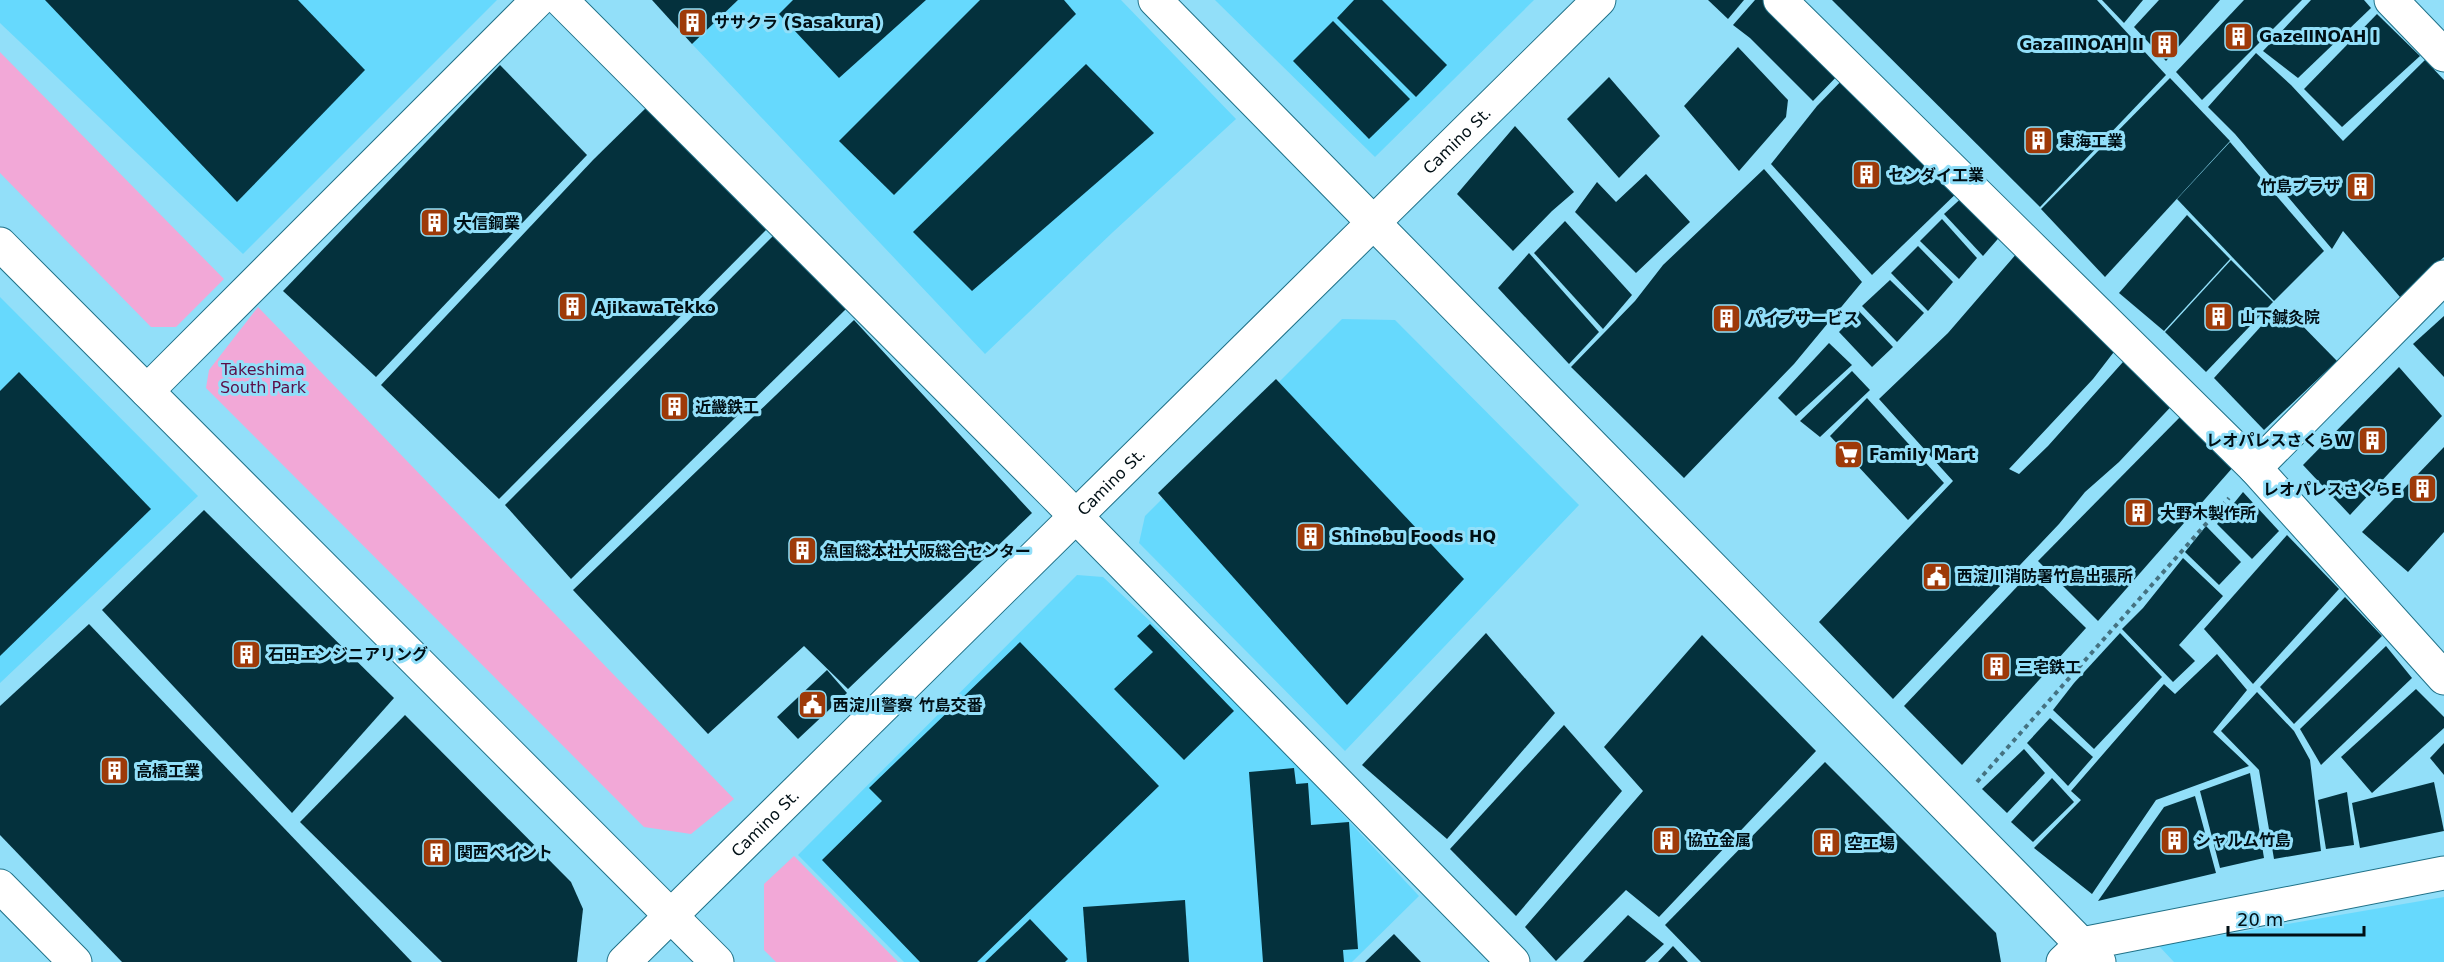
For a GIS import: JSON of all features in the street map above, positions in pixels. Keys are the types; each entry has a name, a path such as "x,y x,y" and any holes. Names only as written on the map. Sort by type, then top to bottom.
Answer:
{"street":[{"path":"147,391 538,0"},
{"path":"561,0 1076,516 1513,962"},
{"path":"1155,0 1951,812 2081,956 2444,873"},
{"name":"Camino St.","path":"624,962 1599,0"},
{"path":"1780,0 2255,468 2444,678"},
{"path":"2391,0 2444,55"},
{"path":"0,244 717,962"},
{"path":"2255,468 2444,277"},
{"path":"0,886 75,962"}],"path":[{"path":"1951,812 2255,468"}],"shaded area":[{"path":"0,0 497,0 243,254 0,23"},
{"path":"738,0 1121,0 1236,119 985,354 692,44"},
{"path":"1215,0 1534,0 1375,157"},
{"path":"0,297 198,496 0,683"},
{"path":"1342,319 1395,320 1579,505 1345,751 1139,543 1145,516"},
{"path":"1077,575 1103,577 1246,711 1419,896 1352,962 904,962 798,855"},
{"path":"2444,897 2444,962 2174,962 2159,946"}],"green space":[{"path":"0,52 224,279 176,327 151,327 0,173"},
{"name":"Takeshima South Park","path":"258,307 734,799 691,834 644,827 206,388 209,370"},
{"path":"794,856 898,962 776,962 764,950 764,884"}],"building":[{"path":"45,0 298,0 365,70 237,202"},
{"name":"ササクラ (Sasakura)","path":"652,0 738,0 692,44"},
{"path":"793,0 926,0 839,78 779,14"},
{"path":"980,0 1064,0 1076,14 894,195 839,141"},
{"path":"1354,0 1382,0 1447,65 1416,97 1337,18"},
{"path":"1708,0 1744,0 1728,19"},
{"path":"1755,0 1769,0 1842,71 1813,101 1750,38 1733,25"},
{"name":"東海工業","path":"1832,0 2097,0 2166,75 2040,207"},
{"path":"2102,0 2143,0 2124,23"},
{"name":"GazallNOAH II","path":"2159,0 2220,0 2166,61 2134,27"},
{"name":"GazellNOAH I","path":"2244,0 2302,0 2202,100 2176,72"},
{"path":"2311,0 2364,0 2371,8 2298,78 2263,51"},
{"path":"2377,14 2420,56 2342,127 2304,89"},
{"path":"1333,21 1410,99 1369,139 1293,61"},
{"path":"1738,47 1788,100 1786,117 1739,171 1684,106"},
{"name":"竹島プラザ","path":"2256,53 2291,85 2343,141 2425,60 2444,80 2444,257 2400,297 2343,231 2332,249 2235,134 2208,107"},
{"path":"1086,64 1154,133 972,291 913,232"},
{"name":"大信鋼業","path":"500,65 587,155 376,377 283,291"},
{"name":"センダイ工業","path":"1847,75 1964,186 1872,275 1771,164 1817,106"},
{"path":"1609,77 1660,136 1619,178 1567,119"},
{"path":"2170,78 2230,141 2105,277 2041,209"},
{"name":"AjikawaTekko","path":"653,101 768,228 499,499 381,385 593,160"},
{"path":"1515,126 1574,192 1513,251 1457,194"},
{"path":"2230,142 2324,251 2274,301 2177,199"},
{"name":"パイプサービス","path":"1764,169 1862,282 1794,364 1684,478 1571,367 1635,301 1663,265"},
{"path":"1646,174 1690,222 1636,273 1575,212 1597,182 1616,202"},
{"path":"1967,193 2003,233 1983,256 1944,214"},
{"path":"2187,215 2230,259 2164,331 2119,293"},
{"path":"1942,219 1977,258 1959,279 1920,241"},
{"path":"1565,221 1632,295 1603,329 1534,253"},
{"name":"近畿鉄工","path":"774,235 846,309 571,579 505,505"},
{"path":"2024,245 2120,344 2093,379 2009,469 2019,474 2048,446 2131,353 2179,398 2119,462 2085,492 2059,524 1893,699 1819,622 1953,481 1879,399 1948,333"},
{"path":"1918,246 1953,282 1928,311 1891,273"},
{"path":"1529,253 1599,332 1569,364 1498,288"},
{"name":"山下鍼灸院","path":"2231,260 2273,302 2206,372 2165,332"},
{"path":"1890,280 1924,313 1897,342 1862,306"},
{"path":"2285,308 2337,361 2264,430 2214,378 2274,312"},
{"path":"1859,311 1893,347 1872,367 1839,332"},
{"path":"2444,316 2444,377 2413,344"},
{"name":"魚国総本社大阪総合センター","path":"854,320 1032,513 848,689 804,646 708,734 573,590"},
{"path":"1829,343 1852,365 1796,416 1778,398"},
{"name":"レオパレスさくらW","path":"2399,367 2442,416 2350,515 2303,465"},
{"path":"1852,371 1870,390 1820,437 1800,421"},
{"path":"19,372 151,509 0,656 0,391"},
{"name":"Shinobu Foods HQ","path":"1276,379 1464,579 1347,705 1158,493"},
{"path":"1867,398 1944,483 1908,520 1830,436"},
{"name":"大野木製作所","path":"2183,414 2234,466 2098,621 2038,561"},
{"name":"レオパレスさくらE","path":"2444,447 2444,532 2408,572 2362,532"},
{"path":"2243,492 2279,531 2252,559 2217,524"},
{"name":"石田エンジニアリング","path":"204,510 394,698 292,813 102,610"},
{"path":"2206,526 2241,562 2219,585 2185,552"},
{"path":"2287,535 2339,589 2253,684 2204,629"},
{"path":"2183,558 2223,596 2179,645 2195,661 2173,682 2122,629 2143,608"},
{"name":"三宅鉄工","path":"2030,573 2086,628 1962,765 1904,706"},
{"path":"2345,597 2382,636 2294,724 2260,687"},
{"name":"高橋工業","path":"89,624 412,962 122,962 0,835 0,706"},
{"path":"1150,624 1234,711 1184,760 1114,689 1153,652 1137,636"},
{"path":"1486,633 1555,713 1447,839 1362,765"},
{"path":"2120,633 2162,677 2094,749 2053,710 2074,683"},
{"name":"協立金属","path":"1702,635 1816,751 1659,917 1626,890 1556,961 1525,927 1643,791 1604,747"},
{"path":"1020,642 1159,786 977,962 920,962 822,860 882,801 869,788"},
{"path":"2386,646 2412,678 2321,765 2300,729"},
{"path":"2217,654 2247,690 2213,732 2249,766 2156,800 2092,894 2034,848 2081,800 2071,791 2164,684 2175,694"},
{"name":"西淀川警察 竹島交番","path":"827,670 847,693 798,739 777,717"},
{"path":"2416,689 2444,717 2444,728 2372,793 2341,757"},
{"path":"2257,692 2294,731 2310,760 2321,851 2274,859 2259,770 2221,731"},
{"name":"関西ペイント","path":"405,715 571,882 583,909 577,962 442,962 300,822"},
{"path":"2050,718 2093,757 2068,786 2027,743"},
{"path":"1564,725 1622,791 1516,916 1450,849"},
{"path":"2444,743 2444,775 2430,758"},
{"path":"2024,749 2045,773 2007,813 1982,789"},
{"name":"空工場","path":"1825,762 1996,933 2001,962 1701,962 1665,925"},
{"path":"1294,768 1296,784 1308,783 1311,825 1349,822 1358,949 1343,950 1344,962 1263,962 1249,772"},
{"path":"2250,773 2264,858 2220,868 2200,791"},
{"path":"2052,778 2074,802 2033,842 2011,822"},
{"path":"2434,782 2444,831 2360,848 2352,803"},
{"path":"2347,792 2354,845 2326,849 2318,800"},
{"name":"シャルム竹島","path":"2195,796 2216,873 2098,901 2164,807"},
{"path":"1185,900 1189,962 1087,962 1083,907"},
{"path":"1628,915 1664,944 1645,962 1583,962"},
{"path":"1030,919 1068,959 1065,962 985,962"},
{"path":"1394,934 1421,962 1365,962"},
{"path":"1673,946 1688,962 1658,962"}],"place":[{"name":"ササクラ (Sasakura)","path":"693,22"},
{"name":"GazellNOAH I","path":"2238,36"},
{"name":"GazallNOAH II","path":"2165,44"},
{"name":"東海工業","path":"2038,141"},
{"name":"センダイ工業","path":"1867,175"},
{"name":"竹島プラザ","path":"2361,186"},
{"name":"大信鋼業","path":"435,223"},
{"name":"AjikawaTekko","path":"573,307"},
{"name":"山下鍼灸院","path":"2219,317"},
{"name":"パイプサービス","path":"1726,318"},
{"name":"近畿鉄工","path":"674,407"},
{"name":"レオパレスさくらW","path":"2373,440"},
{"name":"Family Mart","path":"1848,454"},
{"name":"レオパレスさくらE","path":"2423,489"},
{"name":"大野木製作所","path":"2139,513"},
{"name":"Shinobu Foods HQ","path":"1310,536"},
{"name":"魚国総本社大阪総合センター","path":"802,551"},
{"name":"西淀川消防署竹島出張所","path":"1936,576"},
{"name":"石田エンジニアリング","path":"247,654"},
{"name":"三宅鉄工","path":"1996,667"},
{"name":"西淀川警察 竹島交番","path":"812,705"},
{"name":"高橋工業","path":"115,771"},
{"name":"協立金属","path":"1666,840"},
{"name":"シャルム竹島","path":"2174,840"},
{"name":"空工場","path":"1826,843"},
{"name":"関西ペイント","path":"436,852"}]}
